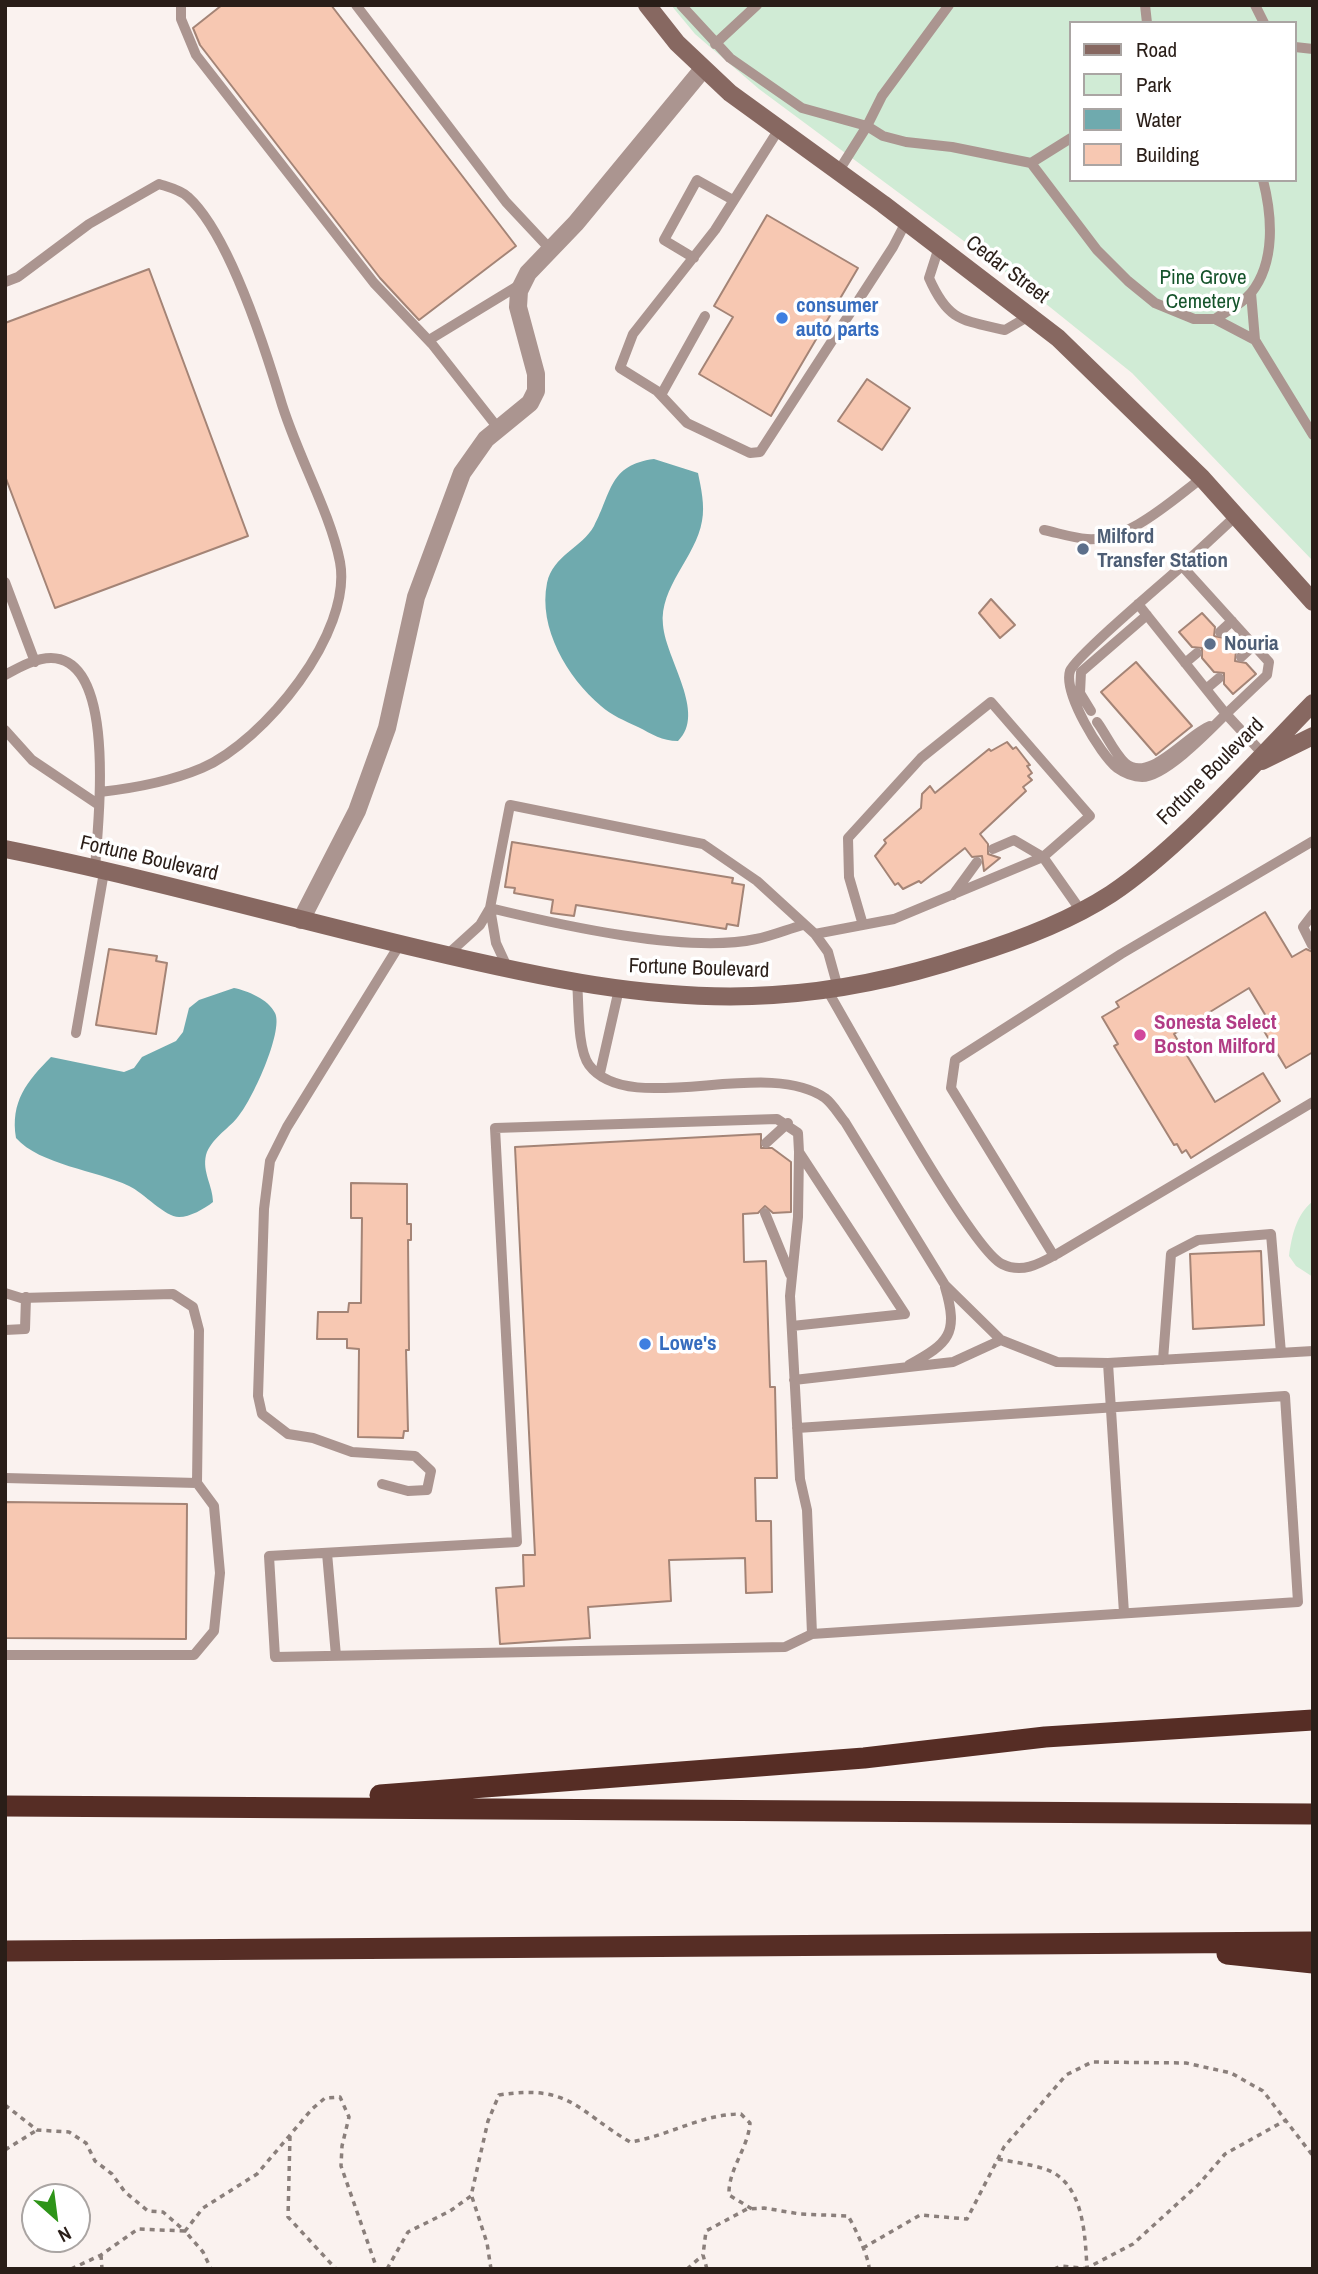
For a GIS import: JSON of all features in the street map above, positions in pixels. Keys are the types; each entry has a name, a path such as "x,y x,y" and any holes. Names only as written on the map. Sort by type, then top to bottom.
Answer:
{"highway":[{"path":"220,1807 666,1775 864,1758 1045,1737 1313,1720"},
{"path":"5,1806 1193,1811 1313,1814"},
{"path":"1100,1941 1313,1963"},
{"path":"5,1951 1313,1941"}],"main road":[{"name":"Cedar Street","path":"647,5 677,43 703,69 1076,354 1202,478 1313,602"},
{"name":"Fortune Boulevard","path":"5,849 508,969 619,989 697,995 774,995 832,988 952,961 1032,933 1081,911 1134,877 1250,768 1313,703"},
{"path":"1250,768 1313,736"}],"street":[{"path":"301,920 357,811 387,728 416,597 462,473 472,454 498,428 530,403 536,391 536,374 518,307 523,283 528,273 576,223 703,69"}],"lane":[{"path":"181,5 181,19 196,55 374,283 429,340 498,428"},
{"path":"356,5 506,202 550,249"},
{"path":"681,5 715,44 767,86 802,107 867,126 883,136 906,142 952,147 1031,163 1097,250 1155,303 1194,319 1215,319 1255,340"},
{"path":"715,44 757,5"},
{"path":"838,172 882,96 949,5"},
{"path":"1255,5 1263,21"},
{"path":"779,129 694,258 634,334 620,368 661,395 687,424 750,453 760,452 893,247 906,222"},
{"path":"1031,163 1070,139"},
{"path":"694,258 664,240 697,180 733,200"},
{"path":"1215,319 1251,293 1264,269 1270,212 1263,182"},
{"path":"5,282 18,277 89,224 159,184 187,195 215,231 263,341 288,427 340,564 341,594 326,639 287,696 246,741 204,767 152,786 100,792"},
{"path":"939,247 929,278 940,304 965,321 1005,330 1029,316"},
{"path":"429,340 523,283"},
{"path":"1251,293 1255,340 1313,435"},
{"path":"661,395 705,316"},
{"path":"1044,530 1089,539 1115,535 1137,524 1202,478"},
{"path":"1182,566 1269,662 1267,674 1226,715 1160,772 1143,777 1125,774 1115,766 1074,704 1068,686 1070,668 1237,515"},
{"path":"5,582 35,662"},
{"path":"1138,604 1226,715 1263,754"},
{"path":"1091,711 1080,693 1081,672 1147,615"},
{"path":"1220,632 1233,621"},
{"path":"1241,657 1254,645"},
{"path":"1185,663 1197,653"},
{"path":"5,675 51,658 66,662 79,672 97,718 99,871 76,1033"},
{"path":"1206,689 1219,678"},
{"path":"815,934 863,925 894,919 1043,858 1090,816 1069,787 991,702 921,758 848,838 849,877 863,925"},
{"path":"1097,722 1125,764 1135,768 1151,766 1163,760 1198,730 1216,724"},
{"path":"5,730 32,760 99,805"},
{"path":"447,955 480,925 490,908 510,805 703,844 757,881 815,934 828,952 832,988 959,1213 990,1256 1016,1269 1054,1256 1313,1102"},
{"path":"993,849 1014,840 1043,858 1081,911"},
{"path":"1054,1256 951,1088 956,1060 1121,954 1313,841"},
{"path":"953,896 977,862"},
{"path":"490,908 556,925 716,944 756,939 803,925"},
{"path":"490,908 496,943 508,969"},
{"path":"1312,946 1303,926 1313,914"},
{"path":"382,1484 408,1491 427,1490 431,1471 415,1456 352,1452 313,1438 288,1434 262,1414 258,1396 263,1223 271,1161 294,1116 400,944"},
{"path":"577,981 584,1054 590,1067 614,1082 641,1089 784,1082 826,1099 845,1122 945,1285 1001,1340 1057,1362 1108,1363 1313,1351"},
{"path":"600,1073 619,989"},
{"path":"797,1428 1285,1396 1298,1602 812,1634 785,1647 275,1657 269,1556 517,1542 495,1128 728,1118 777,1119 798,1133 798,1217 792,1277 792,1326 794,1380 800,1479 807,1510 812,1634"},
{"path":"766,1143 788,1124"},
{"path":"792,1326 905,1314 799,1152"},
{"path":"765,1213 792,1277"},
{"path":"1163,1360 1171,1254 1198,1240 1271,1234 1281,1353"},
{"path":"906,1367 938,1349 949,1336 953,1313 945,1285"},
{"path":"5,1293 26,1297 173,1294 192,1307 199,1330 197,1483 214,1506 220,1573 215,1631 194,1655 5,1655"},
{"path":"5,1330 25,1329 26,1297"},
{"path":"794,1380 953,1362 1001,1340"},
{"path":"1108,1363 1124,1613"},
{"path":"5,1478 197,1483"},
{"path":"327,1553 336,1656"}],"path":[{"path":"863,2248 920,2215 967,2219 997,2159 1066,2075 1092,2062 1186,2063 1231,2073 1263,2091 1313,2156"},
{"path":"491,2269 487,2243 471,2196 488,2121 499,2095 531,2090 572,2101 630,2143 691,2121 722,2114 741,2114 750,2123 749,2137 728,2179 729,2195 752,2209"},
{"path":"185,2231 203,2208 257,2174 325,2098 340,2097 349,2117 342,2146 341,2166 377,2269"},
{"path":"5,2105 37,2130"},
{"path":"1054,2269 1061,2266 1089,2268 1133,2244 1199,2184 1225,2154 1286,2120"},
{"path":"5,2150 37,2130 61,2130 78,2137 86,2143 95,2161 112,2174 125,2192 148,2211 163,2212 185,2231 203,2252 211,2269"},
{"path":"290,2135 288,2217 336,2269"},
{"path":"997,2159 1048,2169 1073,2191 1085,2234 1089,2268"},
{"path":"387,2269 408,2231 471,2196"},
{"path":"707,2269 703,2255 706,2231 752,2209 848,2216 863,2248 869,2269"},
{"path":"71,2269 101,2255 138,2229 185,2231"},
{"path":"101,2255 102,2269"},
{"path":"687,2269 703,2255"}],"green space":[{"name":"Pine Grove Cemetery","path":"671,5 1313,5 1313,561 1132,373 1015,279 759,89 695,34"},
{"path":"1313,1201 1313,1277 1296,1266 1289,1256 1293,1233 1299,1219"}],"water":[{"path":"654,459 698,473 703,503 698,534 672,585 663,611 666,639 687,701 686,729 678,741 657,737 618,718 589,694 577,681 558,650 551,634 545,600 550,573 561,558 589,534 620,474 639,462"},
{"path":"234,988 263,1000 272,1008 277,1022 265,1067 250,1098 206,1155 205,1167 213,1202 209,1205 188,1216 173,1216 129,1186 39,1155 16,1138 16,1114 22,1093 51,1057 124,1072 134,1068 142,1057 176,1041 183,1032 189,1008 199,1000"}],"building":[{"path":"222,5 331,5 516,246 419,320 380,278 200,45 193,28"},
{"path":"767,215 858,268 771,416 699,374 733,317 714,306"},
{"path":"149,269 248,536 55,608 5,476 5,323"},
{"path":"867,379 910,408 882,450 838,421"},
{"path":"991,599 1015,625 1000,638 979,613"},
{"path":"1202,613 1215,627 1214,636 1224,638 1236,651 1235,661 1246,663 1256,674 1233,694 1224,684 1224,673 1214,672 1202,658 1202,648 1192,647 1179,632"},
{"path":"1136,662 1192,726 1156,755 1101,692"},
{"path":"1007,742 1013,749 1016,747 1030,765 1027,766 1032,773 1028,776 1032,780 1023,787 1026,791 980,834 988,844 988,854 1000,858 984,871 982,856 972,857 965,848 921,883 919,881 903,889 898,883 895,885 875,856 886,843 884,840 921,808 922,794 930,786 935,793 989,749 991,751"},
{"path":"512,842 733,878 732,883 744,885 738,926 727,924 726,929 576,905 574,916 551,913 553,900 514,893 515,888 505,887"},
{"name":"Sonesta Select Boston Milford","path":"1265,912 1292,957 1306,949 1313,952 1313,1052 1286,1068 1264,1031 1272,1026 1249,988 1174,1034 1215,1102 1263,1073 1280,1101 1191,1158 1186,1150 1182,1153 1177,1144 1174,1145 1114,1046 1118,1044 1102,1017 1119,1007 1116,1002"},
{"path":"109,949 157,956 156,961 167,963 156,1034 96,1025"},
{"path":"761,1134 761,1148 772,1148 791,1162 791,1212 773,1213 765,1206 758,1213 743,1214 744,1262 766,1261 770,1387 775,1387 777,1478 755,1478 756,1521 771,1521 772,1592 746,1593 745,1558 669,1560 671,1601 588,1607 590,1638 500,1644 496,1588 524,1586 523,1555 535,1555 515,1147"},
{"path":"351,1183 407,1184 407,1224 411,1224 411,1240 408,1240 409,1350 406,1350 408,1431 404,1431 403,1438 358,1437 359,1349 347,1348 347,1339 317,1339 318,1312 348,1312 349,1303 361,1303 362,1218 351,1218"},
{"path":"1261,1251 1264,1325 1193,1329 1190,1254"},
{"path":"5,1502 187,1504 186,1639 5,1638"}],"place":[{"name":"consumer auto parts","path":"782,318"},
{"name":"Milford Transfer Station","path":"1083,549"},
{"name":"Nouria","path":"1210,644"},
{"name":"Sonesta Select Boston Milford","path":"1140,1035"},
{"name":"Lowe's","path":"645,1344"}]}
